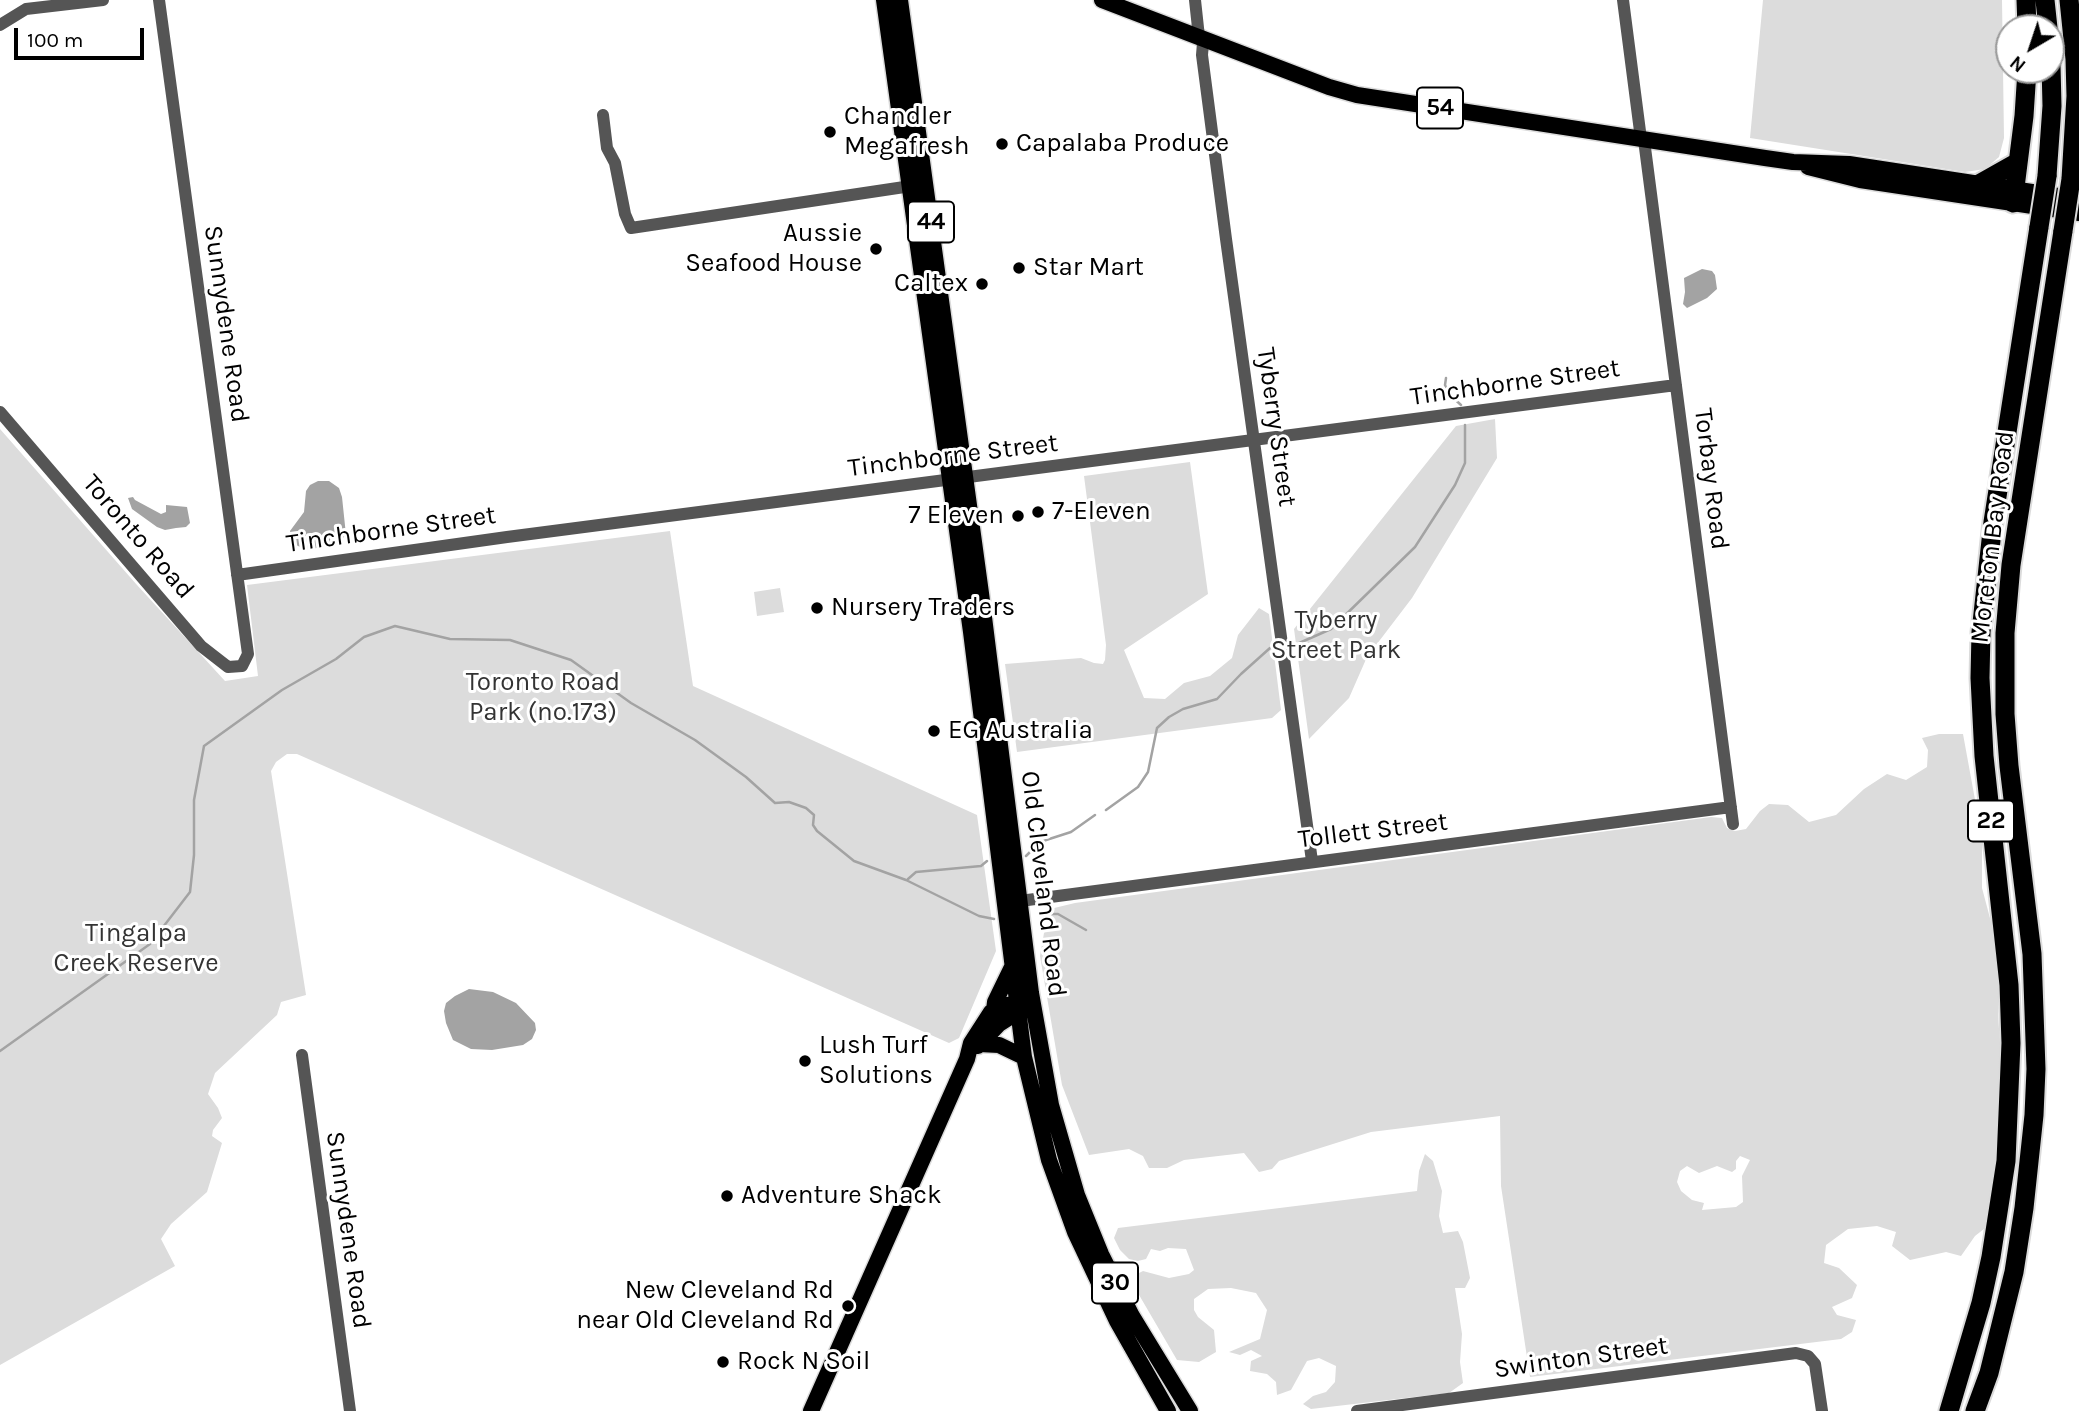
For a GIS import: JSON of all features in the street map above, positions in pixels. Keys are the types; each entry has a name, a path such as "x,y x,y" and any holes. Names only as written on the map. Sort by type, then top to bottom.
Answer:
{"highway":[{"name":"Moreton Bay Road","path":"1975,1411 1989,1373 2014,1272 2034,1115 2035,1015 2032,954 2009,766 2005,703 2006,633 2013,553 2071,179 2076,125 2076,84 2069,0"},
{"path":"2014,196 2026,84"},
{"name":"Moreton Bay Road","path":"1949,1411 1992,1257 2006,1161 2011,1055 2009,985 1984,756 1980,678 1981,632 1993,522 2047,176 2051,84"},
{"path":"1979,184 2018,163"}],"main road":[{"name":"Old Cleveland Road","path":"884,0 1020,901 1025,1006 1024,1057 1049,1160 1075,1232 1104,1295 1168,1411"},
{"name":"Old Cleveland Road","path":"900,0 958,478 1012,966 1053,1115 1084,1214 1132,1316 1190,1411"},
{"name":"54","path":"1102,0 1357,95 1793,162 1849,164 1979,184 2079,213"},
{"name":"54","path":"1793,162 1828,174 1860,180 2079,200"},
{"name":"44","path":"994,1010 1012,966"},
{"path":"811,1411 967,1059 971,1043 994,1010 1025,1006"},
{"path":"967,1059 992,1030 1025,1006"},
{"path":"979,1044 999,1045 1024,1057"}],"street":[{"path":"0,25 26,9 103,0"},
{"name":"Sunnydene Road","path":"159,0 247,654"},
{"name":"Tyberry Street","path":"1195,0 1199,37 1203,43 1202,55 1221,204 1312,862"},
{"name":"Torbay Road","path":"1623,0 1733,824"},
{"path":"603,115 607,148 615,163 625,214 631,228 911,186"},
{"name":"Tinchborne Street","path":"237,575 1676,385"},
{"name":"Toronto Road","path":"0,412 212,656 228,667 242,666 247,654"},
{"name":"Tollett Street","path":"1020,901 1731,807"},
{"name":"Sunnydene Road","path":"302,1055 350,1411"},
{"name":"Swinton Street","path":"1357,1411 1764,1356 1802,1354 1811,1358 1818,1371 1822,1411"}],"green space":[{"path":"1763,0 2002,0 2002,14 1995,14 1995,84 2003,84 2004,138 1999,157 1985,169 1965,172 1750,138"},
{"name":"Tyberry Street Park","path":"1495,419 1497,458 1412,598 1367,657 1349,698 1309,739 1294,629 1456,426"},
{"path":"0,429 225,681 258,676 247,585 670,531 693,686 977,815 996,951 959,1038 949,1043 297,754 287,754 276,762 271,771 306,995 281,1002 277,1015 215,1073 208,1094 222,1118 212,1136 222,1143 207,1192 171,1224 161,1239 175,1266 0,1365"},
{"path":"1190,462 1208,594 1124,650 1144,698 1165,699 1184,683 1210,676 1232,658 1238,635 1259,608 1269,614 1281,710 1272,718 1017,752 1005,664 1081,658 1103,664 1105,660 1106,645 1084,476"},
{"path":"780,588 784,612 757,616 754,592"},
{"path":"1939,734 1963,734 1982,838 1982,888 1999,952 1998,1015 2004,1097 1989,1225 1975,1236 1961,1256 1946,1252 1910,1260 1892,1246 1896,1232 1877,1226 1848,1229 1826,1245 1824,1263 1839,1268 1857,1285 1852,1298 1832,1307 1837,1315 1856,1320 1852,1332 1841,1339 1530,1377 1501,1186 1500,1116 1371,1132 1279,1161 1272,1169 1259,1172 1244,1153 1184,1160 1167,1168 1149,1168 1143,1156 1129,1149 1089,1155 1062,1085 1040,956 1044,933 1052,923 1050,909 1075,903 1711,817 1722,818 1727,828 1735,831 1746,829 1769,804 1788,805 1809,822 1836,815 1864,789 1887,774 1906,780 1927,767 1928,750 1922,738","holes":["1740,1156 1750,1160 1742,1176 1743,1202 1736,1207 1702,1210 1704,1203 1692,1200 1681,1191 1677,1182 1680,1171 1687,1166 1699,1173 1717,1166 1732,1172 1736,1169 1736,1161"]},
{"path":"1425,1154 1433,1161 1442,1191 1439,1216 1443,1233 1458,1231 1463,1242 1470,1278 1465,1288 1455,1288 1462,1334 1460,1362 1463,1383 1449,1393 1311,1409 1303,1404 1313,1396 1326,1392 1335,1382 1336,1366 1319,1358 1307,1361 1291,1390 1277,1395 1276,1382 1267,1374 1250,1371 1251,1361 1262,1356 1251,1350 1240,1355 1229,1352 1260,1339 1267,1310 1256,1293 1231,1288 1208,1289 1194,1299 1194,1310 1198,1317 1214,1330 1216,1352 1199,1362 1177,1360 1135,1288 1135,1275 1143,1271 1169,1278 1189,1274 1194,1270 1186,1249 1151,1249 1146,1259 1129,1259 1114,1238 1118,1228 1417,1191 1419,1171"}],"shaded area":[{"path":"1702,269 1712,271 1715,275 1717,289 1707,298 1687,308 1683,304 1684,278"},
{"path":"318,481 329,481 339,488 346,535 338,543 308,550 293,544 290,531 304,512 306,491"},
{"path":"133,497 161,514 166,512 166,505 187,507 190,523 186,527 165,530 157,527 132,509 128,498"},
{"path":"469,989 493,992 516,1003 535,1023 536,1030 532,1039 523,1045 492,1050 471,1049 453,1040 446,1023 446,1003"}],"waterway":[{"path":"1446,378 1445,385 1449,394 1461,405"},
{"path":"1297,644 1331,629 1415,547 1455,485 1465,463 1465,425"},
{"path":"0,1051 150,944 190,892 194,855 194,800 204,746 282,690 336,659 364,637 395,626 450,639 510,640 571,660 631,703 695,740 746,777 775,803 789,802 806,808 814,815 813,825 817,831 854,861 906,880 979,916 994,919"},
{"path":"1106,810 1138,787 1148,772 1157,728 1183,709 1217,699 1270,648"},
{"path":"1026,856 1040,842 1071,832 1095,815"},
{"path":"908,879 916,872 981,866 987,861"},
{"path":"1040,914 1058,914 1086,930"}],"place":[{"name":"Chandler Megafresh","path":"830,132"},
{"name":"Capalaba Produce","path":"1002,144"},
{"name":"Aussie Seafood House","path":"876,249"},
{"name":"Star Mart","path":"1019,268"},
{"name":"Caltex","path":"982,284"},
{"name":"7-Eleven","path":"1038,512"},
{"name":"7 Eleven","path":"1018,516"},
{"name":"Nursery Traders","path":"817,608"},
{"name":"EG Australia","path":"934,731"},
{"name":"Lush Turf Solutions","path":"805,1061"},
{"name":"Adventure Shack","path":"727,1196"},
{"name":"New Cleveland Rd near Old Cleveland Rd","path":"848,1306"},
{"name":"Rock N Soil","path":"723,1362"}],"park label":[{"name":"Toronto Road Park (no.173)","path":"543,698"},
{"name":"Tingalpa Creek Reserve","path":"136,948"}]}
